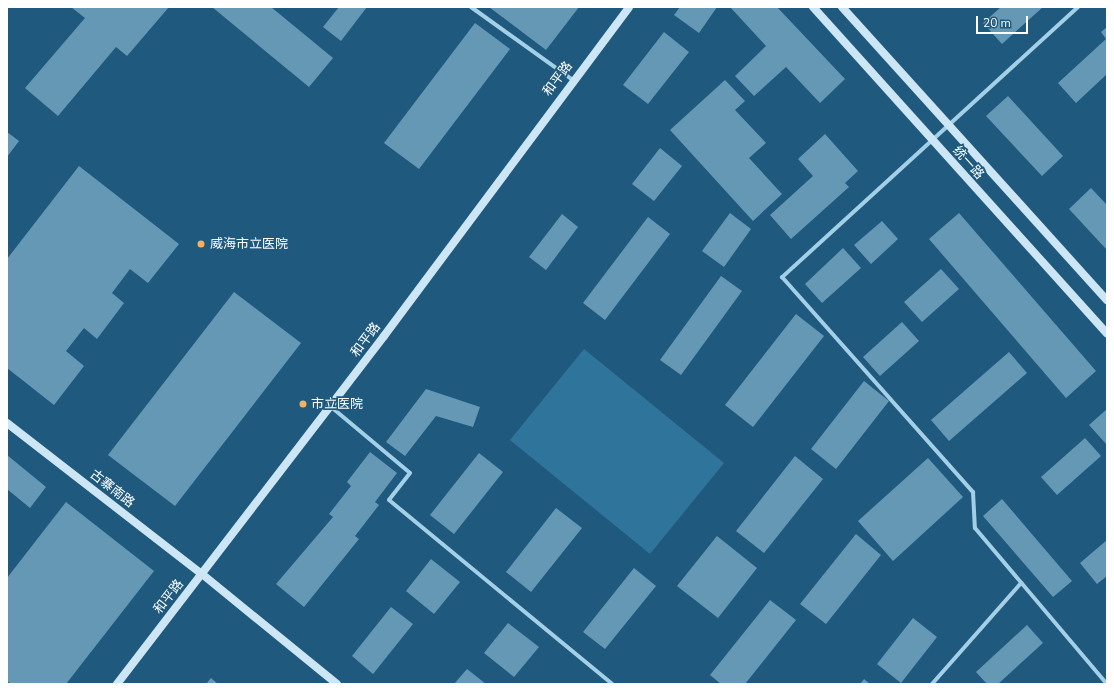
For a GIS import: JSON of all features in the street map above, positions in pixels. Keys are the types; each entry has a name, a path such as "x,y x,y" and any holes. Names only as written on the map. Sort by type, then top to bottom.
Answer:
{"street":[{"path":"471,7 573,80"},
{"name":"和平路","path":"117,684 330,406 629,7"},
{"name":"统一路","path":"813,7 1107,334"},
{"name":"统一路","path":"842,7 947,125 1107,300"},
{"path":"1078,7 931,139 782,277 973,492 975,528 1107,684"},
{"path":"330,406 410,473 389,500 612,684"},
{"name":"古寨南路","path":"7,423 202,574 337,684"},
{"path":"932,684 1021,583"}],"shaded area":[{"path":"584,349 724,463 650,554 510,440"}],"building":[{"path":"71,7 169,7 127,56 116,47 58,116 25,88 85,18"},
{"path":"212,7 271,7 333,58 309,87"},
{"path":"339,7 367,7 341,41 323,27"},
{"path":"489,7 579,7 546,50"},
{"path":"680,7 717,7 699,33 674,15"},
{"path":"730,7 777,7 845,79 820,103 786,67 754,96 735,76 766,46"},
{"path":"1001,7 1043,7 1002,44 983,23"},
{"path":"475,23 510,49 419,169 384,143"},
{"path":"1107,27 1107,74 1076,103 1058,83 1106,39 1101,32"},
{"path":"664,32 689,52 648,104 623,85"},
{"path":"725,80 745,101 735,110 766,143 749,158 782,194 753,221 670,130"},
{"path":"1008,96 1063,156 1042,176 986,116"},
{"path":"7,132 19,141 7,157"},
{"path":"825,134 858,171 845,183 849,187 791,239 770,215 813,176 798,159"},
{"path":"660,148 682,166 654,201 632,184"},
{"path":"79,166 179,244 148,283 130,269 112,293 124,303 97,339 84,328 66,351 84,366 54,405 7,368 7,259"},
{"path":"1091,188 1107,205 1107,250 1069,209"},
{"path":"730,213 751,229 724,267 702,251"},
{"path":"959,213 1096,371 1066,398 929,239"},
{"path":"562,214 578,227 546,270 529,257"},
{"path":"648,217 670,234 605,320 583,303"},
{"path":"882,221 898,239 871,264 854,245"},
{"path":"843,248 861,268 822,303 805,284"},
{"path":"941,269 959,289 922,322 904,302"},
{"path":"721,276 742,291 681,375 660,360"},
{"path":"234,292 301,343 175,506 108,455"},
{"path":"796,314 824,336 753,427 725,405"},
{"path":"902,322 919,341 880,376 863,357"},
{"path":"1009,352 1027,373 949,441 931,420"},
{"path":"864,381 889,401 836,469 811,449"},
{"path":"426,389 480,407 473,427 436,416 405,456 386,442"},
{"path":"1107,409 1107,445 1089,425"},
{"path":"1085,438 1101,456 1057,495 1041,477"},
{"path":"370,452 397,473 375,502 379,505 355,536 359,539 304,607 276,584 333,517 329,514 351,486 347,482"},
{"path":"479,453 503,472 454,534 430,515"},
{"path":"7,455 46,487 30,508 7,489"},
{"path":"795,456 823,479 764,553 736,531"},
{"path":"928,458 963,497 893,561 858,521"},
{"path":"1002,499 1072,581 1053,597 983,516"},
{"path":"66,502 154,571 66,684 11,684 7,681 7,578"},
{"path":"556,508 582,528 531,592 506,572"},
{"path":"856,534 881,555 826,624 800,604"},
{"path":"717,536 757,568 718,618 677,586"},
{"path":"1107,540 1107,576 1097,584 1080,563"},
{"path":"431,559 460,582 434,614 406,591"},
{"path":"634,568 656,586 605,649 583,632"},
{"path":"770,600 796,620 745,684 721,684 710,675"},
{"path":"391,607 413,624 373,674 352,656"},
{"path":"913,618 937,637 901,683 877,664"},
{"path":"508,623 539,647 514,677 484,653"},
{"path":"1027,625 1043,643 998,684 987,684 976,672"},
{"path":"467,669 486,684 454,684"},
{"path":"211,678 218,684 206,684"},
{"path":"864,679 870,684 860,684"}],"place":[{"name":"威海市立医院","path":"201,244"},
{"name":"市立医院","path":"303,404"}]}
